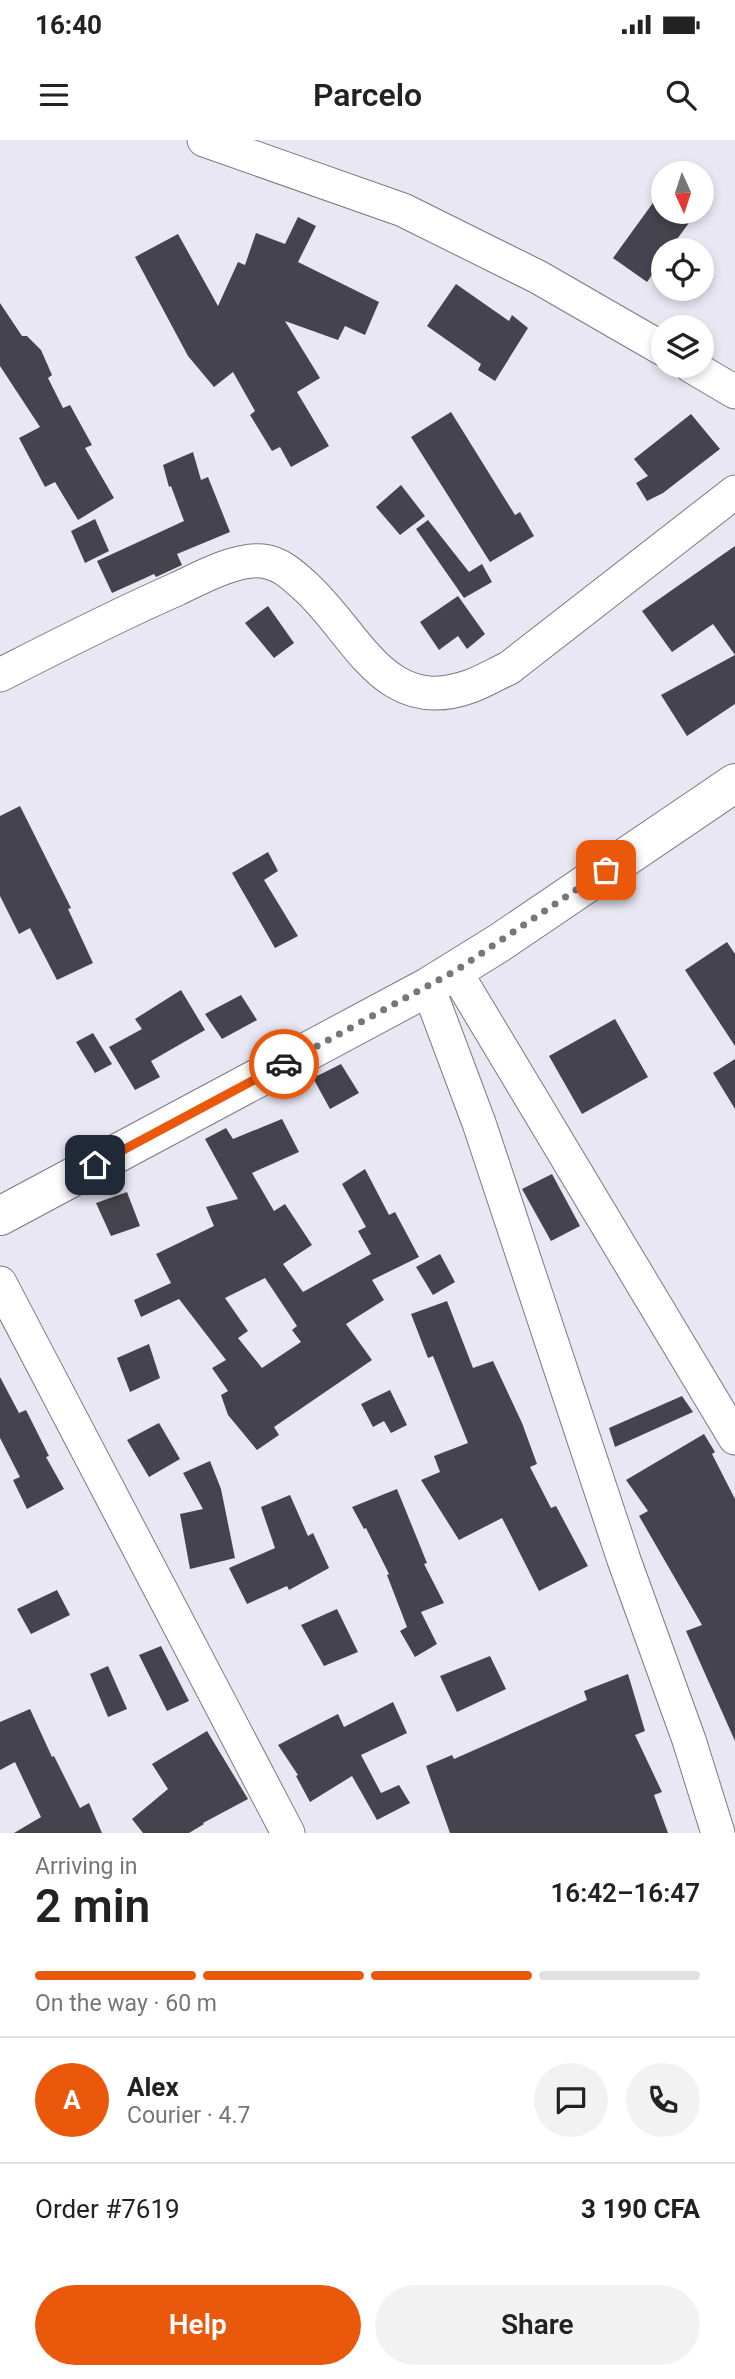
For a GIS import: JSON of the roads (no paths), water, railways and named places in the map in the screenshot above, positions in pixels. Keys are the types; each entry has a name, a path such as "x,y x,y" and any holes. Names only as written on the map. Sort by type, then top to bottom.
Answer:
{"highway":[{"path":"0,1216 442,979 735,783"}],"street":[{"path":"204,140 403,210 538,277 651,342"},
{"path":"711,378 735,392"},
{"path":"0,675 118,615 211,573 234,565 260,561 276,564 290,573 315,596 370,661 398,685 415,691 434,693 469,687 509,668 735,492"},
{"path":"442,979 735,1438"},
{"path":"442,979 479,1123 624,1560 689,1740 718,1833"},
{"path":"0,1283 288,1833"}]}
